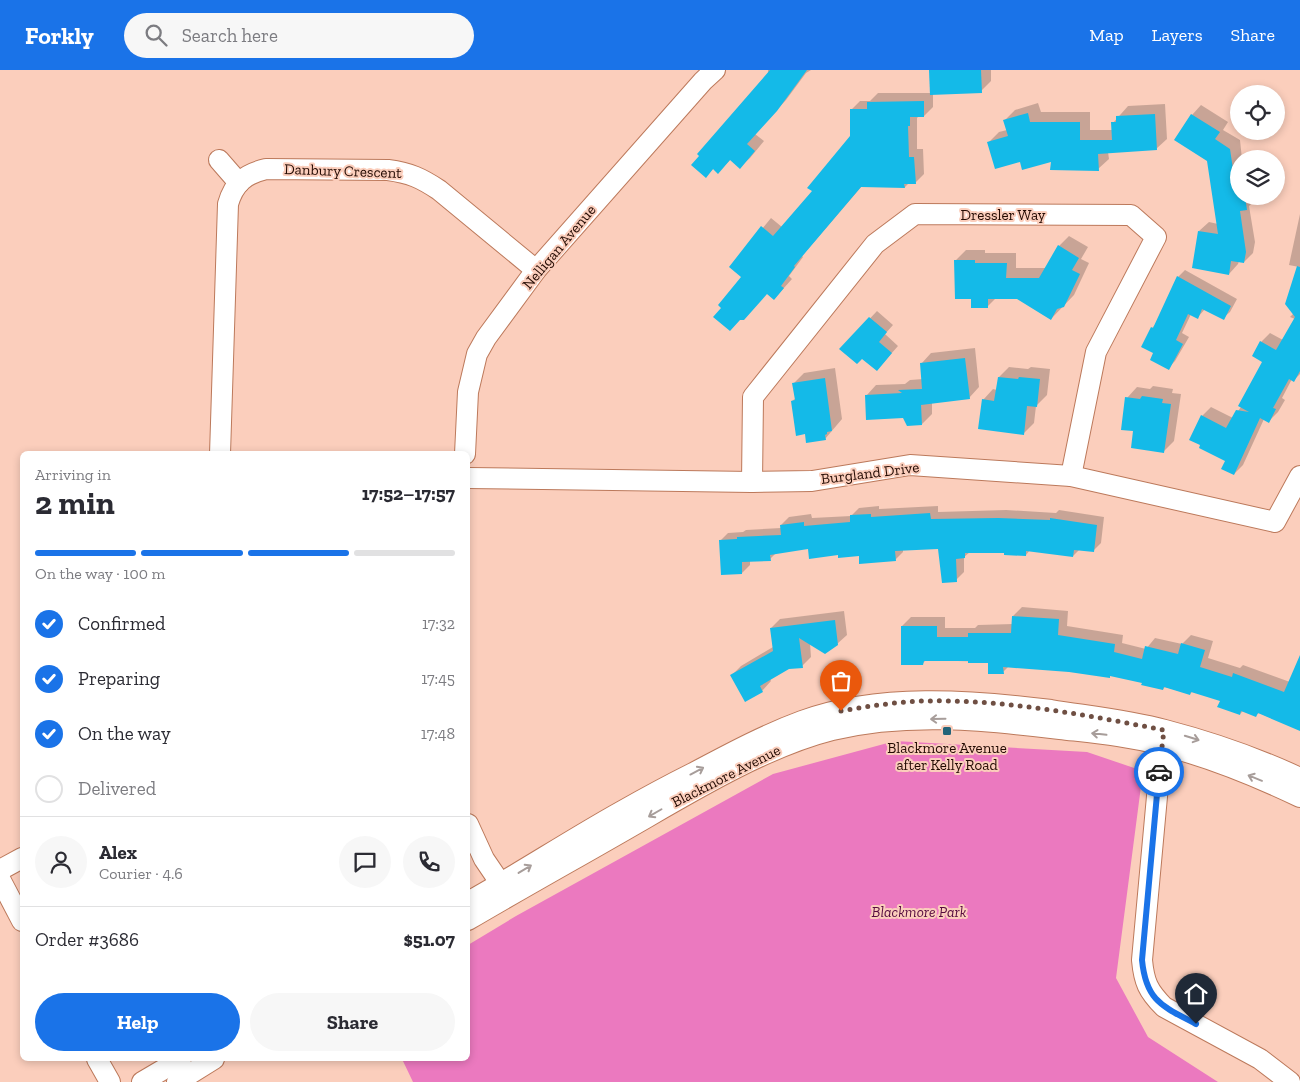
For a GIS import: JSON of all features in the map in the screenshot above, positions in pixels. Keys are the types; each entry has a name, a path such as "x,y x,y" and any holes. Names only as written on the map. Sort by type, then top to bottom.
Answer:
{"street":[{"name":"Nelligan Avenue","path":"465,451 468,392 477,354 486,338 536,270 702,74"},
{"path":"219,160 239,182 232,192 227,219 220,451"},
{"name":"Danbury Crescent","path":"239,182 249,175 266,169 388,170 408,172 439,190 536,270"},
{"name":"Dressler Way","path":"752,482 753,397 875,244 914,214 1131,215 1156,237 1096,352 1071,476"},
{"name":"Burgland Drive","path":"470,478 752,482 812,481 910,465 1071,476 1275,522 1300,476"},
{"name":"Blackmore Avenue","path":"470,918 505,889 621,811 765,736 805,720 841,711 885,704 926,701 981,703 1088,716 1163,737 1230,750 1300,778"},
{"path":"1163,737 1142,960 1144,979 1151,994 1164,1007 1260,1059 1290,1082"},
{"name":"Blackmore Avenue","path":"1163,737 1223,765 1300,797"},
{"path":"470,828 484,859 505,889"},
{"path":"0,870 20,859"},
{"path":"0,879 20,917"},
{"name":"Blackmore Avenue","path":"470,901 505,889"},
{"path":"98,1061 110,1082"},
{"path":"142,1082 178,1061"},
{"path":"176,1082 211,1061"}],"green space":[{"name":"Blackmore Park","path":"895,741 1087,752 1143,771 1116,978 1148,1037 1218,1082 413,1082 403,1061 470,1061 470,944 516,916 773,774"}],"building":[{"path":"770,70 807,70 777,111 747,144 755,151 740,169 730,160 718,174 713,169 706,178 691,165 699,156 697,154"},
{"path":"929,70 981,70 982,93 930,95"},
{"path":"924,101 924,117 910,117 910,126 908,126 909,157 914,157 916,184 904,184 905,188 861,187 794,266 781,286 784,288 774,300 767,294 744,320 740,320 730,331 713,317 721,308 718,305 741,277 729,267 761,226 773,236 812,191 807,188 850,136 850,109 867,109 867,102"},
{"path":"1028,113 1030,122 1080,122 1080,140 1112,140 1111,122 1116,122 1116,116 1155,114 1157,150 1098,154 1099,171 1050,170 1051,162 1022,170 1020,162 995,169 987,142 1008,136 1003,120"},
{"path":"1191,114 1220,132 1215,139 1230,149 1230,205 1246,205 1247,210 1240,211 1246,252 1244,263 1231,261 1229,275 1192,268 1198,231 1218,234 1207,161 1174,140"},
{"path":"1058,245 1079,258 1072,270 1080,274 1064,307 1057,309 1051,320 1017,299 988,299 988,308 971,308 971,299 955,299 954,260 975,260 975,263 1007,263 1006,278 1039,278"},
{"path":"1297,266 1300,267 1300,371 1294,382 1289,379 1273,408 1276,409 1269,423 1260,418 1234,475 1221,469 1225,461 1199,448 1200,445 1189,440 1201,415 1226,428 1236,410 1249,412 1238,406 1262,362 1252,356 1260,341 1276,350 1295,317 1285,304"},
{"path":"1177,276 1231,306 1224,320 1202,309 1198,319 1188,314 1176,340 1183,344 1169,370 1150,360 1153,353 1141,347 1151,327 1153,328"},
{"path":"869,317 887,332 879,342 892,353 877,371 862,359 857,364 839,349"},
{"path":"965,358 970,399 921,405 922,425 907,426 903,418 866,420 865,395 902,393 898,390 922,389 920,363"},
{"path":"998,377 1040,379 1037,407 1027,406 1024,435 978,429 982,399 994,401"},
{"path":"825,378 832,431 827,432 825,435 826,440 806,443 805,434 796,436 791,401 795,400 792,383"},
{"path":"1142,396 1163,399 1162,403 1171,404 1164,453 1131,448 1133,431 1121,430 1125,397 1140,399"},
{"path":"930,513 931,519 998,518 1050,520 1050,518 1097,525 1094,552 1074,550 1073,557 1026,551 1026,556 1004,555 1004,553 965,553 965,558 956,559 957,582 942,583 938,549 895,551 896,561 859,564 859,556 838,558 838,555 809,559 808,549 770,555 771,561 742,562 742,574 721,575 719,540 737,539 737,537 781,535 780,525 804,522 804,526 850,522 850,515 871,514 871,517"},
{"path":"1012,616 1059,619 1058,635 1115,644 1114,652 1142,659 1145,646 1178,654 1181,643 1205,650 1200,667 1232,677 1233,673 1284,692 1300,655 1300,731 1258,713 1256,717 1241,711 1240,715 1217,707 1220,701 1191,692 1190,695 1164,687 1163,690 1110,676 1110,678 1069,672 1003,667 1004,674 988,674 988,663 968,663 968,661 924,661 923,665 901,665 901,626 937,626 937,637 968,637 968,633 1011,633"},
{"path":"835,620 838,645 825,654 799,638 803,668 789,669 760,686 763,692 745,702 730,675 773,651 770,628"}],"way so far":[{"path":"841,711 885,704 926,701 981,703 1034,708 1164,730 1159,772"}],"place":[{"name":"Blackmore Avenue after Kelly Road","path":"947,731"}],"route":[{"path":"1159,772 1142,960 1144,979 1151,994 1164,1007 1196,1024"}]}
